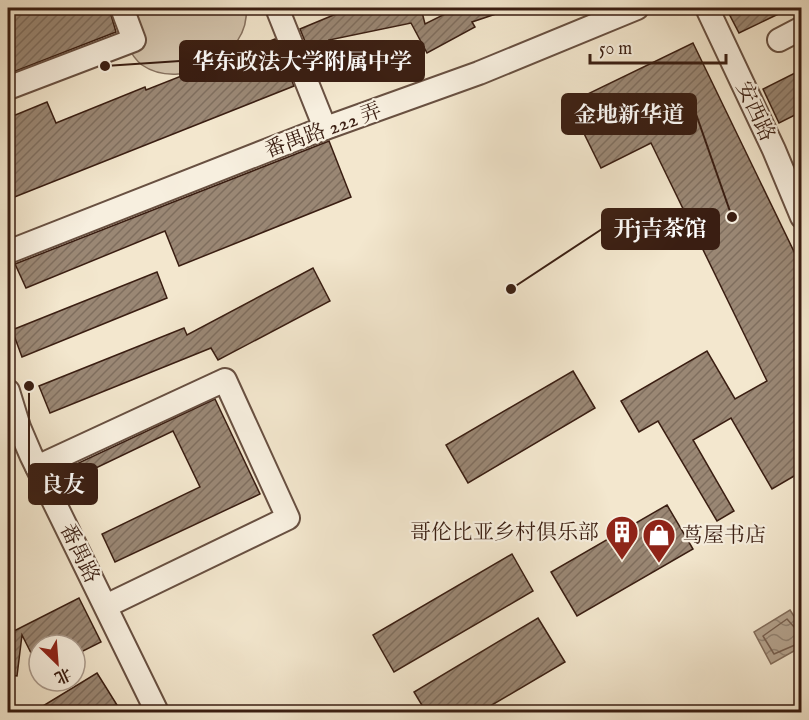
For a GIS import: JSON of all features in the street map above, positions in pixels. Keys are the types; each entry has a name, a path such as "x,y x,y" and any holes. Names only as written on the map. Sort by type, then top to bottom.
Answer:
{"street":[{"path":"8,88 134,40 122,8"},
{"path":"277,8 325,128"},
{"name":"安西路","path":"707,8 774,150 801,217"},
{"name":"番禺路 222 弄","path":"8,252 325,128 479,73 632,9"},
{"path":"779,39 801,28"},
{"path":"38,467 225,380 288,518 105,606"},
{"name":"番禺路","path":"8,391 19,427 157,712"}],"shaded area":[{"path":"114,8 246,8 245,25 237,41 226,54 210,65 175,74 158,72 136,60 124,38"}],"water":[{"path":"790,610 801,627 801,647 771,664 754,632"}],"building":[{"path":"18,8 109,8 116,32 8,74 8,12"},
{"path":"368,8 421,8 425,24 457,8 508,8 508,10 472,22 475,27 427,53 411,23 329,40 340,67 319,76 300,29 336,14"},
{"path":"726,8 791,8 739,33"},
{"path":"275,39 294,86 12,198 8,187 8,118 47,102 56,123"},
{"path":"693,43 801,266 801,472 772,489 731,418 693,440 734,511 717,521 658,421 639,432 621,401 707,351 735,399 767,381 651,143 601,168 569,103"},
{"path":"801,70 801,112 779,123 763,89"},
{"path":"329,141 351,197 179,266 165,231 26,288 15,264"},
{"path":"313,268 330,301 218,360 211,348 50,413 39,386 184,328 187,335"},
{"path":"157,272 167,298 22,357 12,330"},
{"path":"573,371 595,408 468,483 446,445"},
{"path":"215,399 260,494 115,562 102,534 200,487 173,431 75,478 70,467"},
{"name":"哥伦比亚乡村俱乐部","path":"667,505 693,549 577,616 551,572"},
{"path":"512,554 533,591 394,672 373,635"},
{"path":"79,598 101,642 87,649 87,633 27,633 27,645 22,635 17,676 8,675 8,634"},
{"path":"538,618 565,662 480,712 426,712 414,692"},
{"path":"97,673 117,705 105,712 33,712 64,693 87,693 87,679"}],"place":[{"name":"华东政法大学附属中学","path":"105,66"},
{"name":"金地新华道","path":"732,217"},
{"name":"开j吉茶馆","path":"511,289"},
{"name":"良友","path":"29,386"},
{"name":"哥伦比亚乡村俱乐部","path":"622,561"},
{"name":"茑屋书店","path":"659,564"}]}
